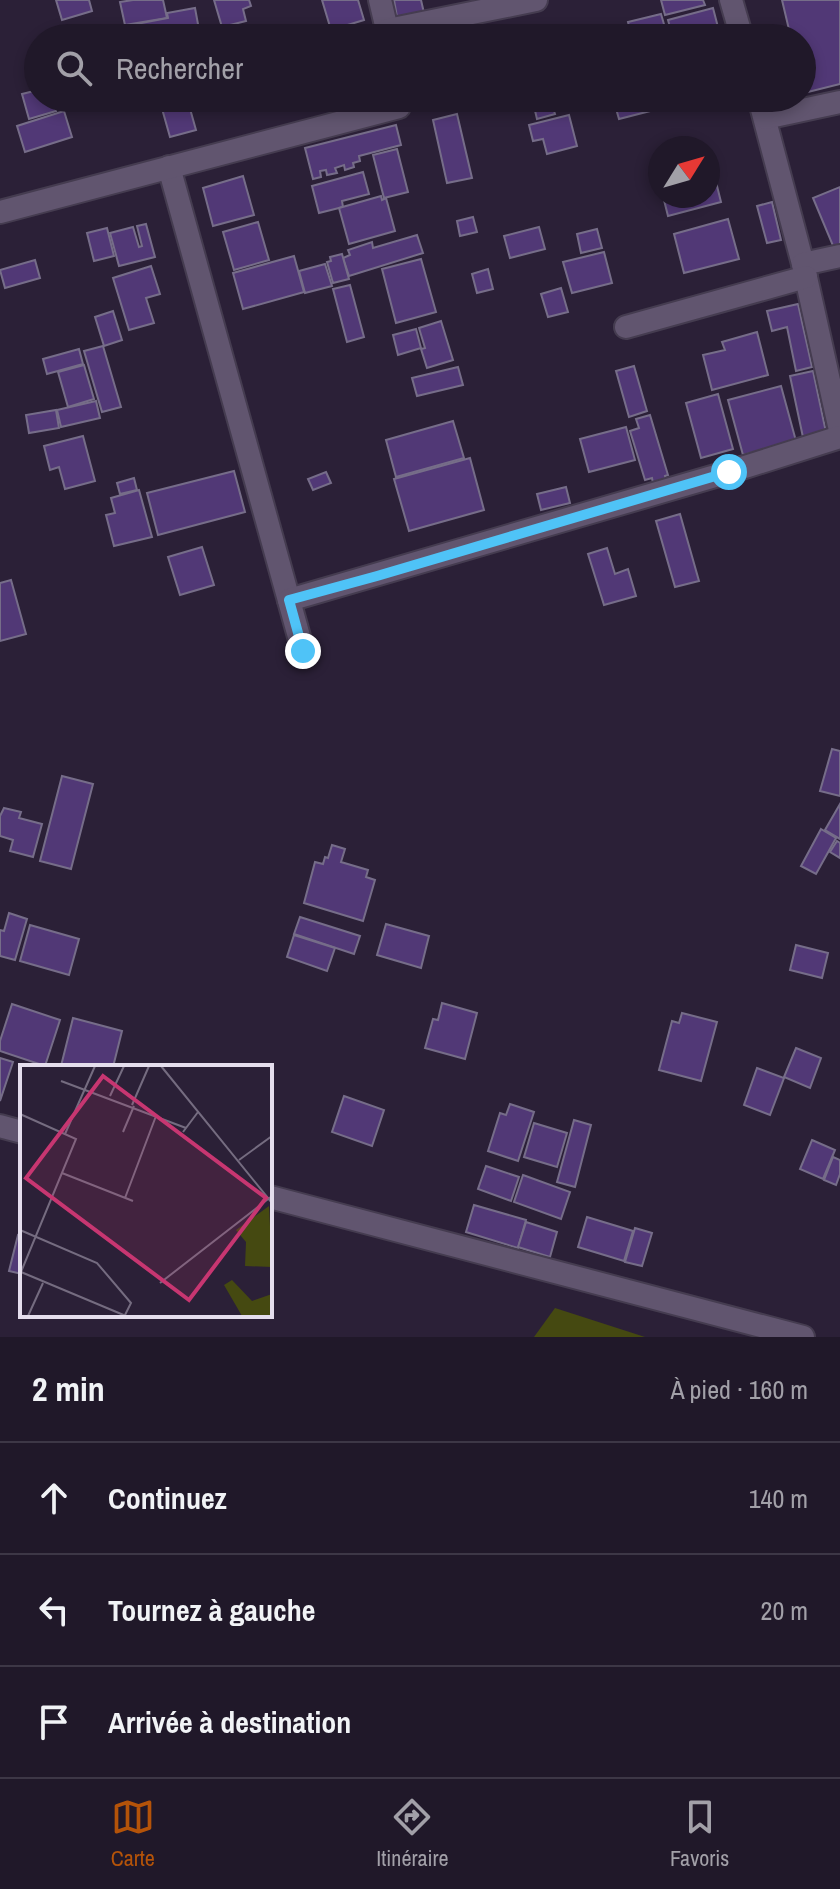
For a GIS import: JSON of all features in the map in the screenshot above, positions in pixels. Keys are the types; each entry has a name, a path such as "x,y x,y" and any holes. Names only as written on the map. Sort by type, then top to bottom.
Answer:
{"street":[{"path":"380,0 386,24"},
{"path":"432,24 536,0"},
{"path":"731,0 738,24"},
{"path":"816,104 840,102"},
{"path":"0,212 380,112"},
{"path":"763,112 804,271 840,430"},
{"path":"169,167 303,651"},
{"path":"626,327 804,271 840,256"},
{"path":"289,600 840,437"},
{"path":"0,1126 20,1131"},
{"path":"272,1198 803,1337"}],"green space":[{"path":"555,1308 645,1337 534,1337"}],"building":[{"path":"56,0 89,0 92,11 62,20"},
{"path":"163,0 167,18 125,24 120,2"},
{"path":"214,0 249,0 251,6 243,9 246,21 221,24"},
{"path":"322,0 358,0 364,20 351,24 329,24"},
{"path":"394,0 421,0 424,13 397,17"},
{"path":"661,0 703,0 705,5 665,15"},
{"path":"782,0 840,0 840,84 816,90 816,24 788,24"},
{"path":"195,8 198,24 136,24 168,18 167,13"},
{"path":"713,8 717,24 669,24 668,20"},
{"path":"661,14 664,24 628,24"},
{"path":"27,112 53,112 29,119"},
{"path":"64,112 72,137 25,152 17,126"},
{"path":"163,112 191,112 196,130 170,137"},
{"path":"535,112 554,112 555,114 537,119"},
{"path":"617,112 646,112 619,119"},
{"path":"457,114 472,178 447,183 433,120"},
{"path":"569,115 577,146 547,154 543,139 533,141 529,125"},
{"path":"396,125 401,145 359,156 360,161 353,163 354,167 345,170 344,165 335,168 337,173 327,175 326,170 320,171 321,177 313,179 305,148"},
{"path":"397,149 408,192 384,198 373,155"},
{"path":"363,172 369,194 342,201 343,207 319,213 312,186"},
{"path":"243,176 254,215 213,226 203,188"},
{"path":"840,187 840,251 836,253 813,198"},
{"path":"381,196 382,200 386,198 395,231 349,244 339,208"},
{"path":"772,202 781,240 767,243 757,206"},
{"path":"666,208 698,208 668,216"},
{"path":"473,217 477,232 460,236 457,221"},
{"path":"728,219 739,259 684,273 674,234"},
{"path":"258,222 269,260 234,270 223,232"},
{"path":"146,224 155,257 119,266 110,233 133,227 139,247 142,246 137,226"},
{"path":"539,227 545,249 510,258 504,236"},
{"path":"107,228 114,256 94,261 87,233"},
{"path":"597,229 602,248 581,253 577,234"},
{"path":"417,235 423,253 349,276 343,258 350,255 348,250 372,242 373,248"},
{"path":"604,252 612,283 572,293 563,262"},
{"path":"342,254 349,279 333,283 327,262 331,261 330,257"},
{"path":"294,256 304,292 243,309 233,273"},
{"path":"421,259 436,312 396,323 382,269"},
{"path":"35,260 40,278 5,288 0,270"},
{"path":"325,264 332,286 305,293 299,271"},
{"path":"151,266 160,294 146,298 154,323 129,330 113,278"},
{"path":"488,269 493,289 477,293 472,274"},
{"path":"350,285 364,337 347,342 333,289"},
{"path":"561,288 568,312 548,317 541,294"},
{"path":"798,304 812,367 796,371 787,327 772,331 767,311"},
{"path":"113,311 122,340 104,346 95,317"},
{"path":"441,321 453,360 427,368 419,328"},
{"path":"416,329 421,348 398,355 393,335"},
{"path":"757,332 768,375 712,390 703,355 725,350 722,342"},
{"path":"103,346 121,407 102,412 84,351"},
{"path":"79,349 83,364 47,374 43,359"},
{"path":"84,365 94,399 68,407 58,372"},
{"path":"634,366 647,411 629,417 616,371"},
{"path":"458,367 463,385 417,396 412,378"},
{"path":"813,371 827,437 804,442 790,376"},
{"path":"781,386 796,441 743,455 728,400"},
{"path":"718,394 733,449 701,458 686,403"},
{"path":"96,401 100,418 61,427 57,410"},
{"path":"56,410 59,428 29,433 26,415"},
{"path":"650,415 668,475 665,476 666,480 653,483 652,478 645,480 630,431 639,428 636,419"},
{"path":"453,421 464,458 396,477 386,440"},
{"path":"626,427 635,460 589,472 580,439"},
{"path":"83,436 95,481 65,489 59,467 50,470 44,446"},
{"path":"470,458 484,510 409,531 394,479"},
{"path":"234,471 245,512 158,535 147,493"},
{"path":"326,472 331,483 313,490 308,479"},
{"path":"134,478 137,490 120,494 117,483"},
{"path":"566,487 570,503 541,510 537,494"},
{"path":"139,490 152,537 114,546 106,515 115,513 111,498"},
{"path":"680,514 699,581 675,587 656,521"},
{"path":"202,547 214,585 180,595 168,557"},
{"path":"607,548 615,574 628,569 636,596 604,605 588,554"},
{"path":"11,580 26,634 0,641 0,583"},
{"path":"832,749 840,751 840,796 820,791"},
{"path":"62,776 93,784 71,869 40,861"},
{"path":"840,804 840,839 825,830"},
{"path":"4,808 21,812 19,818 42,824 33,857 10,851 13,840 0,836 0,816"},
{"path":"821,829 836,838 816,874 801,866"},
{"path":"837,841 840,843 840,858 830,852"},
{"path":"332,845 345,849 341,862 368,870 366,877 375,880 363,921 304,903 315,862 323,864"},
{"path":"9,913 27,919 15,960 0,956 0,930 4,931"},
{"path":"300,917 360,936 354,954 294,934"},
{"path":"386,924 429,936 421,968 377,955"},
{"path":"30,925 79,939 69,975 20,961"},
{"path":"294,935 335,948 327,971 287,957"},
{"path":"796,945 828,953 822,978 790,970"},
{"path":"442,1003 477,1013 465,1059 425,1048 433,1019 438,1020"},
{"path":"12,1004 60,1020 45,1065 0,1051 0,1041"},
{"path":"682,1013 717,1022 701,1081 659,1070 672,1021 679,1023"},
{"path":"73,1018 122,1031 114,1065 61,1065"},
{"path":"796,1048 821,1058 810,1088 784,1077"},
{"path":"0,1058 13,1062 0,1101"},
{"path":"757,1068 784,1078 770,1115 744,1105"},
{"path":"344,1096 384,1110 372,1146 332,1132"},
{"path":"510,1104 534,1112 518,1161 488,1151 500,1113 506,1115"},
{"path":"574,1120 591,1125 575,1187 557,1182"},
{"path":"534,1123 567,1133 557,1167 524,1157"},
{"path":"812,1140 835,1150 823,1179 800,1169"},
{"path":"833,1157 840,1160 836,1185 824,1180"},
{"path":"486,1166 519,1177 511,1201 478,1189"},
{"path":"523,1175 570,1192 561,1219 514,1202"},
{"path":"474,1205 526,1220 518,1248 466,1232"},
{"path":"587,1217 633,1231 624,1261 578,1247"},
{"path":"526,1222 557,1232 550,1257 518,1247"},
{"path":"635,1228 652,1233 642,1266 625,1262"},
{"path":"18,1235 20,1236 20,1274 9,1271"}],"route":[{"path":"303,651 289,600 729,472"}]}
